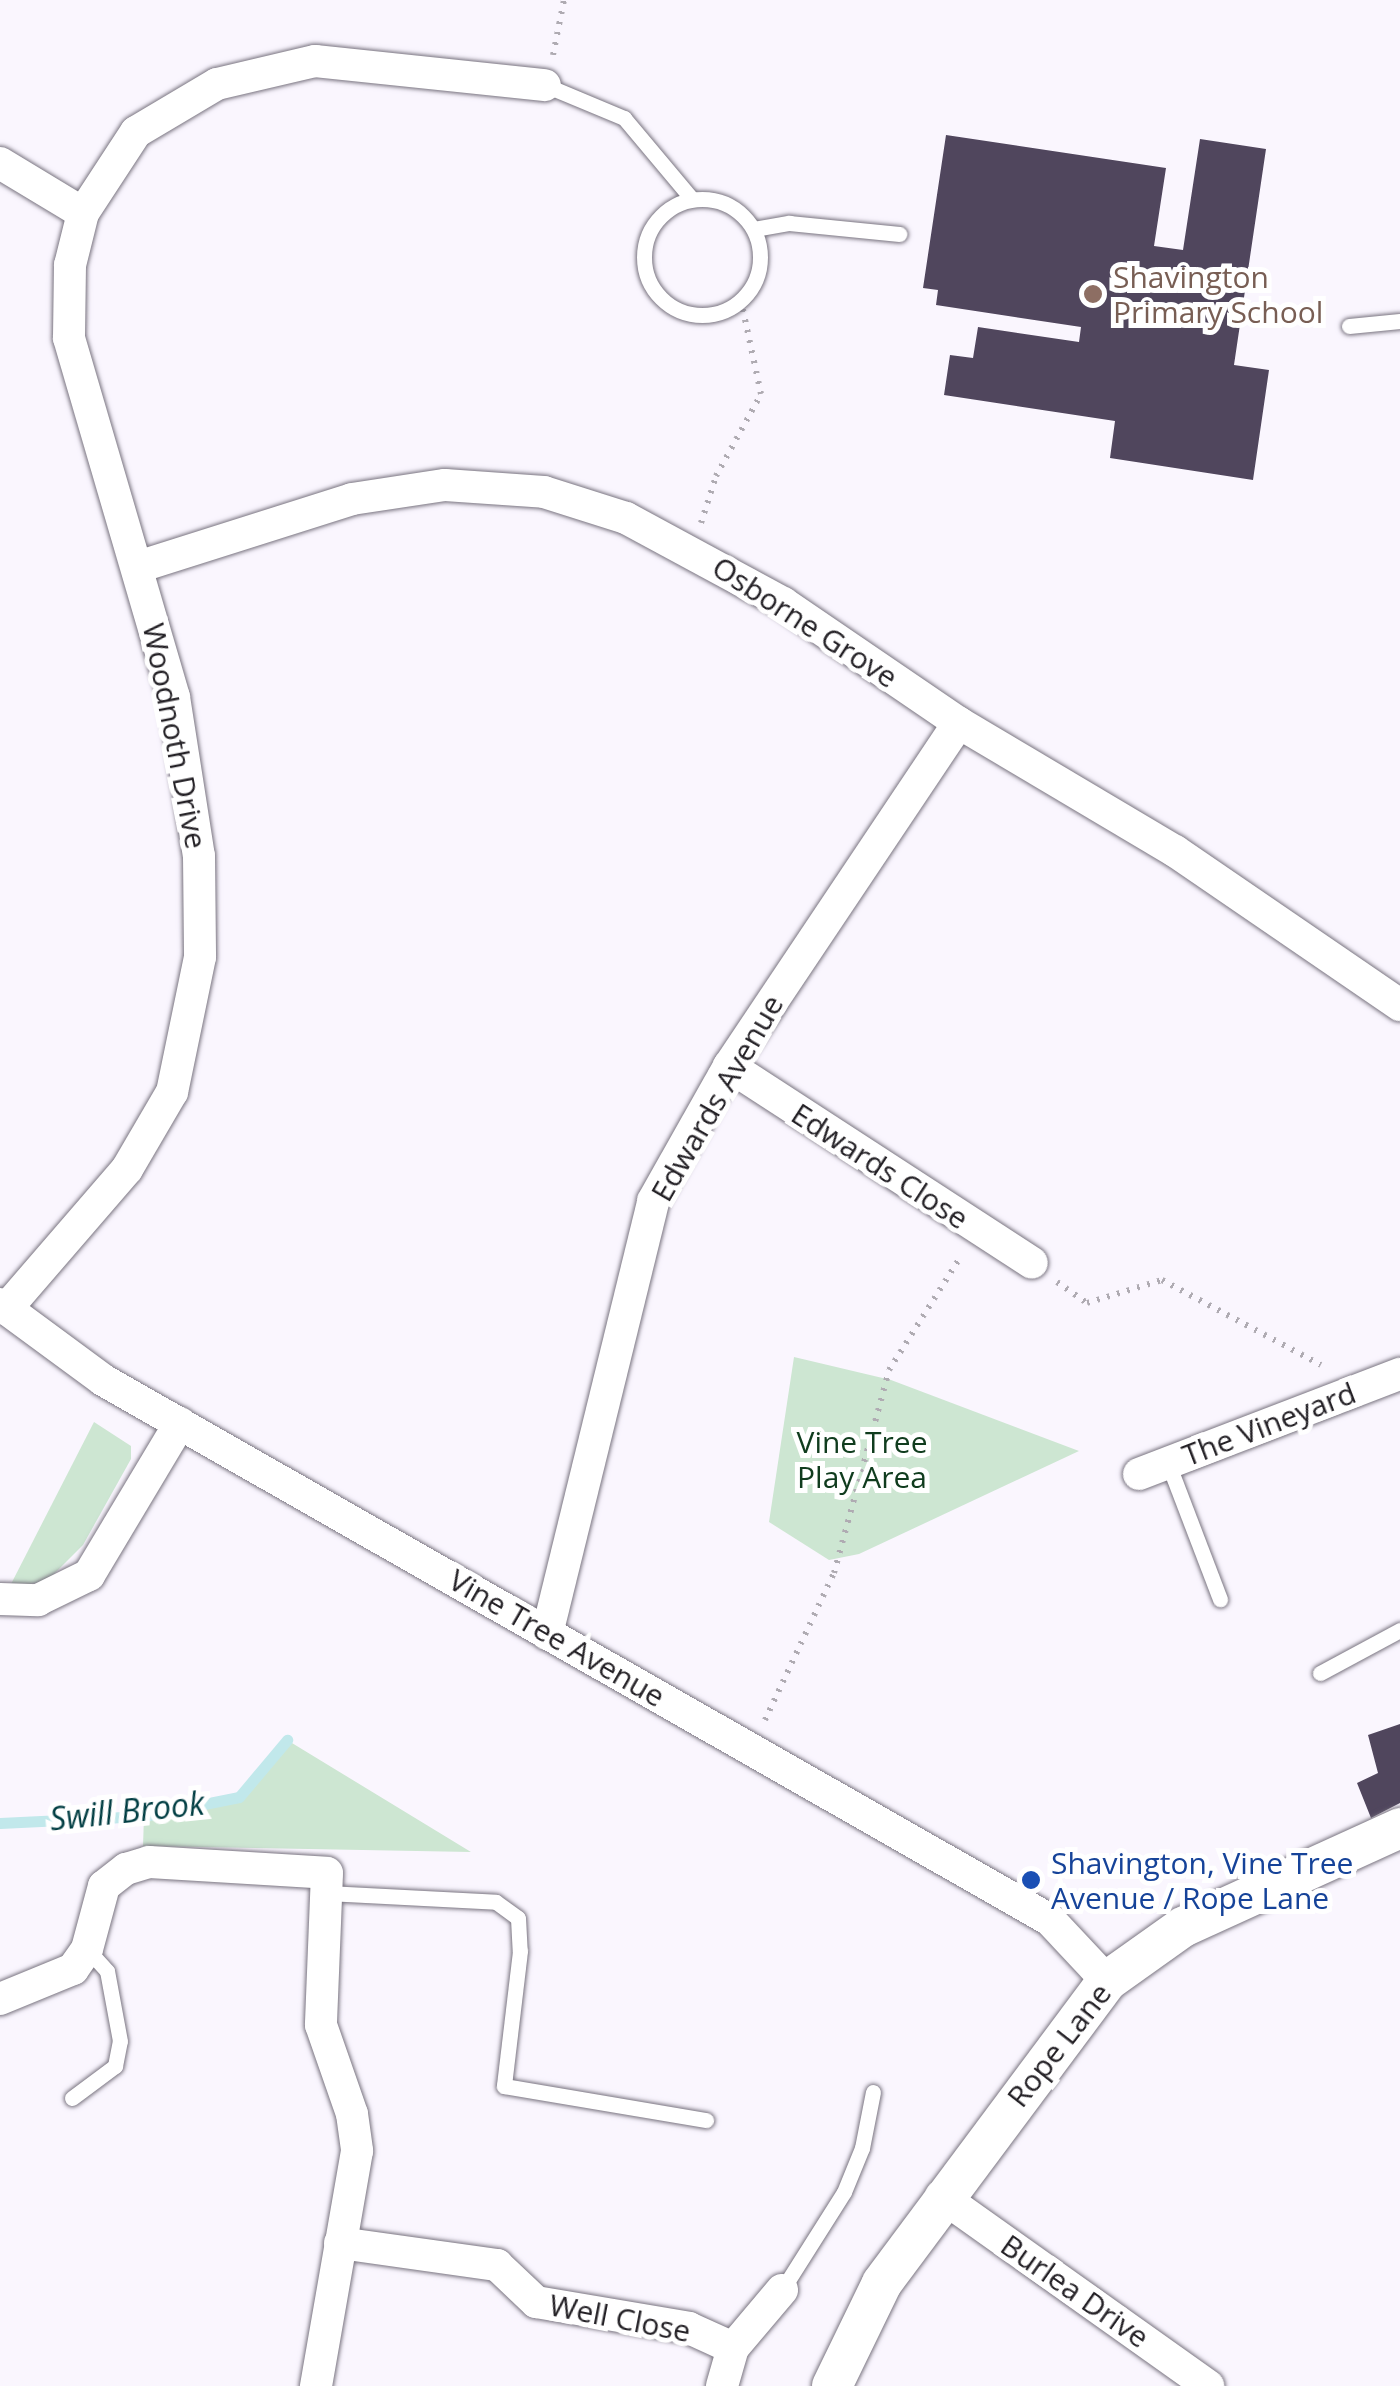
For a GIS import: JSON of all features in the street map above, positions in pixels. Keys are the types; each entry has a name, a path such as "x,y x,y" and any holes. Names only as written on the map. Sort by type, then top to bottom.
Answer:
{"street":[{"path":"0,163 82,213 136,132 218,84 316,61 545,85"},
{"name":"Woodnoth Drive","path":"3,1306 127,1169 172,1092 200,958 194,821 174,697 141,566 69,338 70,265 82,213"},
{"name":"Osborne Grove","path":"141,566 352,499 446,485 544,492 626,518 782,602 959,723 1175,851 1400,1005"},
{"name":"Edwards Avenue","path":"547,1634 654,1201 730,1066 959,723"},
{"name":"Edwards Close","path":"730,1066 1032,1263"},
{"name":"Vine Tree Avenue","path":"3,1306 59,1352 180,1423 1050,1920 1107,1981"},
{"name":"The Vineyard","path":"1154,1468 1400,1374"},
{"path":"0,1599 38,1600 90,1575 180,1423"},
{"name":"Rope Lane","path":"832,2386 882,2283 941,2196 1107,1981 1182,1928 1400,1828"},
{"path":"0,2000 57,1979 87,1949 104,1886 149,1862 327,1874 322,2025 352,2114 357,2151 316,2386"},
{"name":"Burlea Drive","path":"941,2196 1208,2386"},
{"name":"Well Close","path":"340,2243 497,2266 536,2302 689,2328 733,2348"},
{"path":"722,2386 733,2348 782,2290"}],"lane":[{"path":"545,85 624,118 692,198"},
{"path":"692,198 716,200 754,229 760,267 741,301 724,311 685,313 654,290 643,254 647,234 658,218 692,198"},
{"path":"754,229 789,223 898,234"},
{"path":"1349,326 1400,320"},
{"path":"1154,1468 1220,1599"},
{"path":"1320,1673 1400,1630"},
{"path":"327,1893 496,1902 518,1918 504,2086 706,2120"},
{"path":"72,2098 115,2066 120,2041 106,1971 87,1949"},
{"path":"782,2290 844,2192 862,2148 873,2092"}],"path":[{"path":"545,85 564,0"},
{"path":"693,551 716,476 761,394 741,301"},
{"path":"751,1750 834,1573 889,1370 977,1229"},
{"path":"1032,1263 1087,1303 1162,1280 1316,1367 1332,1361"}],"green space":[{"name":"Vine Tree Play Area","path":"794,1357 891,1380 1079,1451 859,1554 829,1560 769,1522"},
{"path":"94,1422 131,1446 131,1459 83,1545 46,1582 10,1586"},
{"path":"287,1740 471,1852 143,1846 144,1816 239,1797"}],"building":[{"path":"946,135 1166,168 1154,246 1183,250 1200,139 1266,149 1234,365 1269,370 1253,480 1110,458 1115,421 944,395 950,355 973,358 978,327 1079,342 1081,327 936,305 938,290 923,288"},
{"path":"1400,1724 1400,1803 1371,1818 1357,1783 1378,1773 1368,1735"}],"waterway":[{"name":"Swill Brook","path":"0,1823 144,1816 239,1797 287,1740"}],"place":[{"name":"Shavington Primary School","path":"1093,294"},
{"name":"Shavington, Vine Tree Avenue / Rope Lane","path":"1031,1880"}]}
